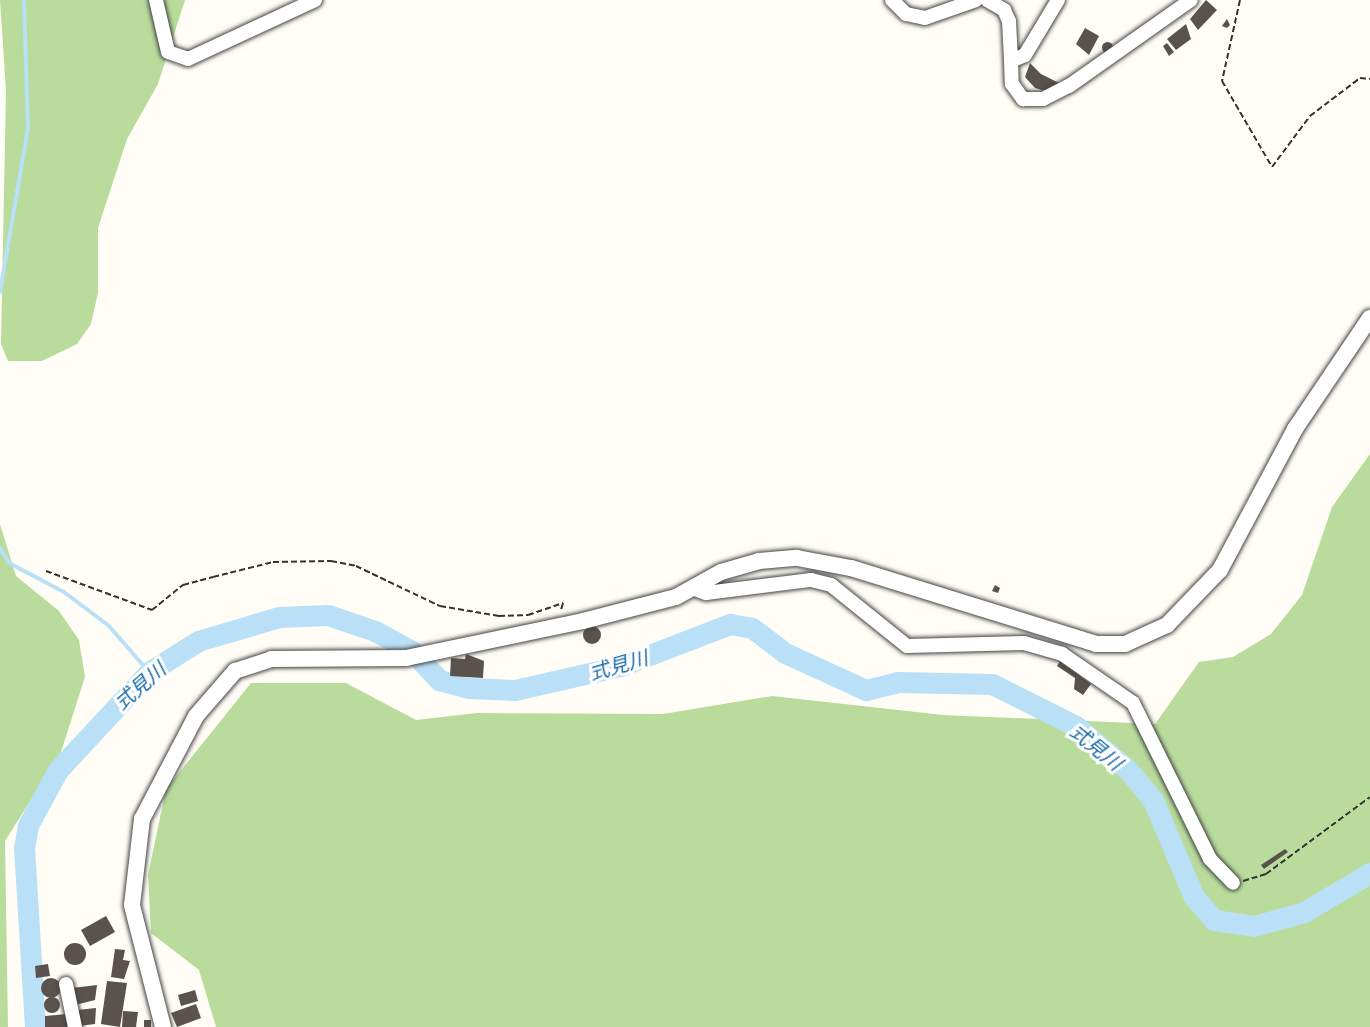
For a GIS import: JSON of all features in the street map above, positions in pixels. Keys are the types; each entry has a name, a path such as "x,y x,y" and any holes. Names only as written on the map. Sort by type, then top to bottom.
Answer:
{"street":[{"path":"156,0 168,52 188,59 315,0"},
{"path":"892,0 906,14 925,18 976,0"},
{"path":"987,0 1004,10 1009,21 1011,61 1016,93 1023,99 1043,99 1191,0"},
{"path":"1011,61 1025,55 1058,0"},
{"path":"163,1027 134,914 135,862 149,796 196,716 235,671 271,660 406,658 583,621 676,597 692,588 759,561 797,558 851,568 1096,644 1125,644 1167,625 1220,570 1295,429 1370,318"},
{"path":"692,588 706,593 811,580 831,585 907,646 1024,643 1062,654 1133,703 1210,859 1233,882"},
{"path":"66,984 75,1027"}],"path":[{"path":"1240,0 1222,81 1272,167 1310,116 1360,78 1370,79"},
{"path":"46,571 152,610 183,585 273,562 331,561 356,566 440,606 499,616 528,615 563,603 561,615"},
{"path":"1233,882 1266,874 1370,797"}],"green space":[{"path":"0,0 185,0 158,84 127,139 98,228 98,293 91,324 77,344 42,361 8,361 1,344 6,91"},
{"path":"1370,454 1370,1027 216,1027 199,970 151,933 148,875 166,789 251,683 346,683 416,720 477,713 663,714 772,696 943,715 1155,724 1199,662 1233,657 1271,634 1302,595 1332,507"},
{"path":"0,524 16,576 59,611 79,640 85,677 61,752 5,841 8,1027 0,1027"}],"building":[{"path":"1206,0 1217,10 1198,30 1190,19"},
{"path":"1227,19 1230,25 1227,28 1222,26"},
{"path":"1186,24 1191,39 1176,50 1167,39"},
{"path":"1085,28 1099,36 1089,55 1076,44"},
{"path":"1107,41 1113,47 1107,53 1101,47"},
{"path":"1167,43 1174,52 1169,56 1163,46"},
{"path":"1030,63 1041,74 1059,83 1045,91 1035,88 1025,77"},
{"path":"995,585 1000,588 998,593 992,591"},
{"path":"592,626 598,629 601,635 598,641 592,644 586,641 583,635 586,629"},
{"path":"466,654 484,661 483,678 450,676 451,658 465,659"},
{"path":"1060,661 1091,684 1083,695 1074,689 1075,678 1057,666"},
{"path":"1285,849 1288,852 1264,869 1261,865"},
{"path":"106,916 115,932 90,946 81,930"},
{"path":"75,943 83,946 86,954 83,962 75,965 67,962 64,954 67,946"},
{"path":"115,949 125,950 123,960 130,961 124,979 111,977"},
{"path":"48,964 50,976 36,978 35,966"},
{"path":"51,978 58,981 61,988 58,995 51,998 44,995 41,988 44,981"},
{"path":"107,981 127,983 120,1027 101,1024"},
{"path":"97,985 95,1000 75,1005 72,988"},
{"path":"195,990 198,1001 181,1006 178,995"},
{"path":"52,997 58,999 60,1005 58,1011 52,1013 46,1011 44,1005 46,999"},
{"path":"196,1004 201,1018 177,1027 171,1013"},
{"path":"96,1008 95,1024 79,1026 77,1010"},
{"path":"123,1011 138,1012 136,1027 122,1027"},
{"path":"67,1014 69,1027 45,1027 45,1016"},
{"path":"144,1020 151,1020 151,1027 144,1027"}],"waterway":[{"path":"0,292 28,128 24,0"},
{"path":"0,548 9,563 64,592 109,626 149,672"},
{"name":"式見川","path":"35,1027 24,848 28,825 58,770 149,672 198,641 279,617 328,615 375,631 412,651 439,680 469,688 515,690 621,666 730,624 752,628 785,653 866,690 898,682 992,684 1076,726 1128,770 1153,800 1194,897 1214,920 1254,926 1304,912 1370,873"}]}
